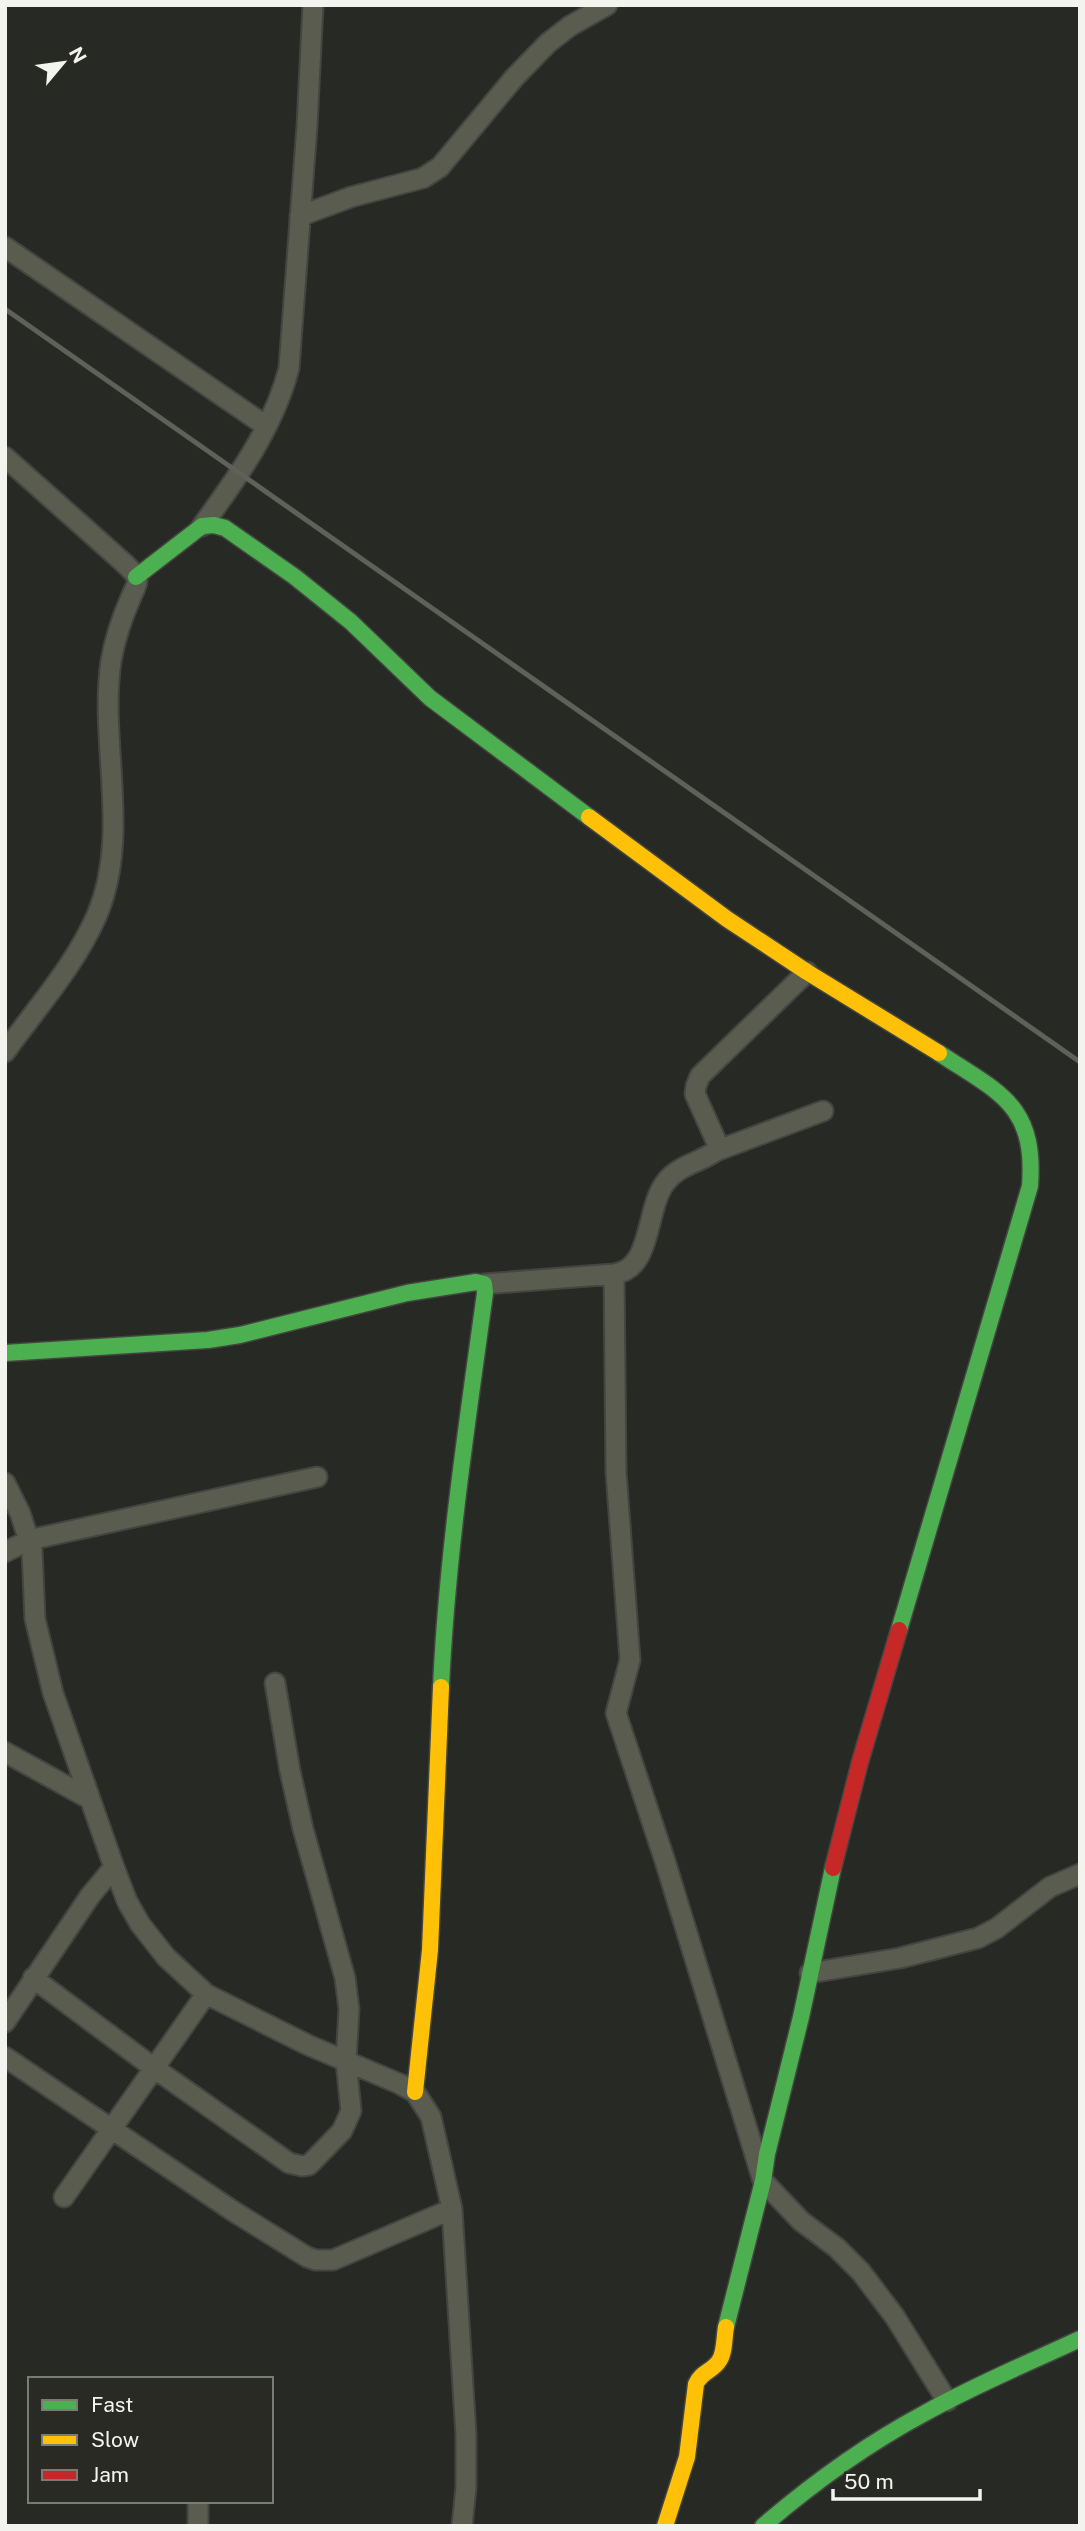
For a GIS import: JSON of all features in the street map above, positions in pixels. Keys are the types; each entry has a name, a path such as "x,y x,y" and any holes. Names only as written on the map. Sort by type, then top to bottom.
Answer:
{"street":[{"path":"136,577 202,526 240,473 283,391 289,368 313,5"},
{"path":"300,216 351,197 423,178 440,167 507,86 548,43 570,26 607,5"},
{"path":"5,247 266,426"},
{"path":"5,457 124,563 136,577 136,586 111,659 112,841 111,864 105,890 97,914 73,961 6,1049"},
{"path":"202,526 225,528 245,540 351,622 440,705 727,919 807,972 897,1025 1004,1097 1016,1109 1028,1136 1032,1167 1019,1229 860,1762 832,1871 767,2154 763,2182 727,2319 721,2359 701,2375 696,2384 687,2457 665,2526"},
{"path":"716,1151 717,1143 695,1094 697,1082 718,1058 807,972"},
{"path":"5,1353 208,1340 240,1335 407,1293 476,1282 484,1284 625,1273 634,1266 644,1246 654,1203 671,1176 680,1168 716,1151 823,1111"},
{"path":"614,1274 616,1472 630,1660 616,1713 665,1861 763,2182 801,2221 861,2272 895,2317 947,2401"},
{"path":"415,2092 429,1961 444,1631 457,1499 485,1293 484,1284"},
{"path":"5,1552 29,1540 317,1477"},
{"path":"5,1483 20,1513 29,1540 33,1561 35,1619 53,1693 88,1798 127,1901 146,1933 166,1957 206,1994 415,2092 427,2107 435,2128 452,2209 466,2435 466,2487 462,2526"},
{"path":"33,1978 289,2163 302,2166 315,2161 342,2131 349,2117 351,2099 346,2061 349,2009 345,1978 303,1829 275,1683"},
{"path":"5,1752 88,1798"},
{"path":"5,2022 10,2001 33,1978 90,1896 114,1867"},
{"path":"810,1973 900,1958 978,1938 997,1928 1050,1887 1080,1874"},
{"path":"64,2197 206,1994"},
{"path":"5,2057 243,2218 295,2251 316,2260 333,2260 452,2209"},
{"path":"764,2526 817,2480 947,2401 1080,2339"},
{"path":"198,2503 198,2526"}],"railway":[{"path":"5,309 1080,1062"}],"traffic: fast":[{"path":"136,577 202,526 225,528 295,577 351,622 430,698 589,817"},
{"path":"899,1630 1030,1186 1027,1136 1020,1118 996,1091 939,1053"},
{"path":"5,1353 208,1340 240,1335 407,1293 476,1282 484,1284 453,1539 441,1687"},
{"path":"726,2327 763,2181 833,1868"},
{"path":"763,2526 841,2465 903,2425 1002,2374 1080,2339"}],"traffic: slow":[{"path":"589,817 727,919 939,1053"},
{"path":"415,2092 430,1950 441,1687"},
{"path":"665,2526 687,2457 696,2384 721,2358 726,2327"}],"traffic: jam":[{"path":"833,1868 860,1762 899,1630"}]}
